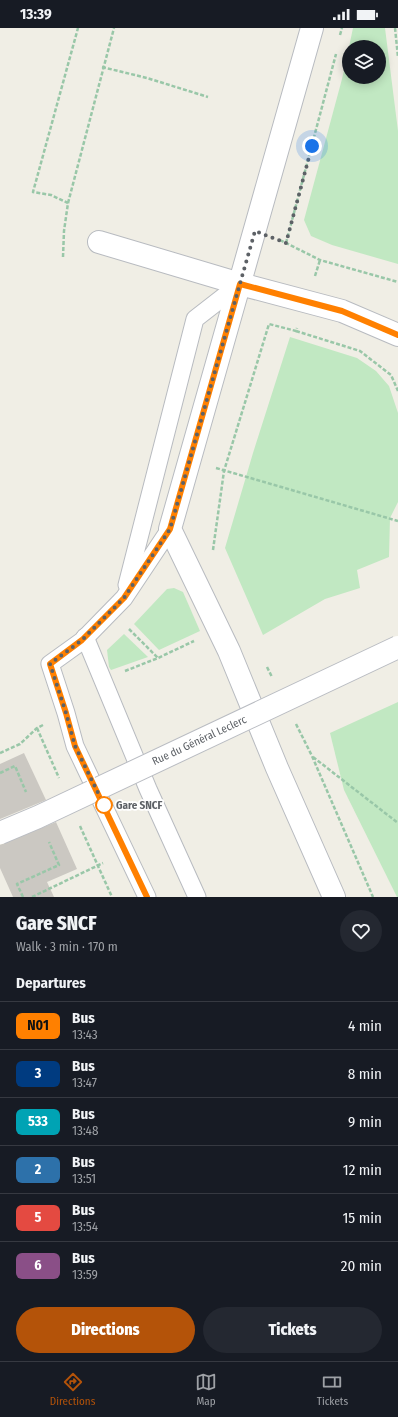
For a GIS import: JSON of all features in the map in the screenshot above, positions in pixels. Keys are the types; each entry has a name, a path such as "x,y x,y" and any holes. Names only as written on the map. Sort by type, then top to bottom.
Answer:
{"street":[{"path":"312,28 170,529 219,628 277,768 334,897"},
{"path":"99,242 240,284 342,311 398,335"},
{"name":"Rue du Général Leclerc","path":"0,833 38,817 398,647"}],"lane":[{"path":"124,598 195,319 240,284"},
{"path":"147,897 75,746 50,664 84,637 124,598 170,529"},
{"path":"84,637 101,680 197,897"}],"path":[{"path":"68,203 51,195 33,192 78,28"},
{"path":"63,257 64,231 68,203 102,67 114,28"},
{"path":"340,36 342,28"},
{"path":"395,28 398,57"},
{"path":"286,243 336,51"},
{"path":"102,67 146,78 208,97"},
{"path":"255,231 286,243 320,260 398,282"},
{"path":"296,331 308,302"},
{"path":"398,391 391,375 360,351 269,324 224,471 398,521"},
{"path":"101,680 158,658 219,628"},
{"path":"0,753 20,744 36,728"},
{"path":"312,756 398,823"},
{"path":"0,773 15,766 59,865 17,884 23,897"},
{"path":"32,897 125,853"}],"green space":[{"path":"353,28 385,28 398,131 398,264 332,245 311,236 304,220 342,79 342,84 386,84 386,40 350,40"},
{"path":"290,337 357,358 376,371 389,386 398,413 398,502 390,518 389,557 357,570 360,588 325,599 263,635 225,548 253,453"},
{"path":"174,588 183,592 200,631 159,650 134,624 167,589"},
{"path":"124,634 148,657 111,670 109,667 107,650"},
{"path":"398,702 397,897 344,790 330,733"}],"building":[{"path":"24,753 46,800 0,819 0,764"},
{"path":"56,822 77,869 47,882 54,897 13,897 0,868 0,845"}],"bus line":[{"name":"N01","path":"147,897 75,746 50,664 82,640 124,598 170,529 240,284 342,311 398,335"}],"place":[{"name":"Gare SNCF","path":"104,805"}],"route":[{"path":"104,805 75,746 50,664 82,640 124,598 170,529 255,231 286,243 312,146"}]}
